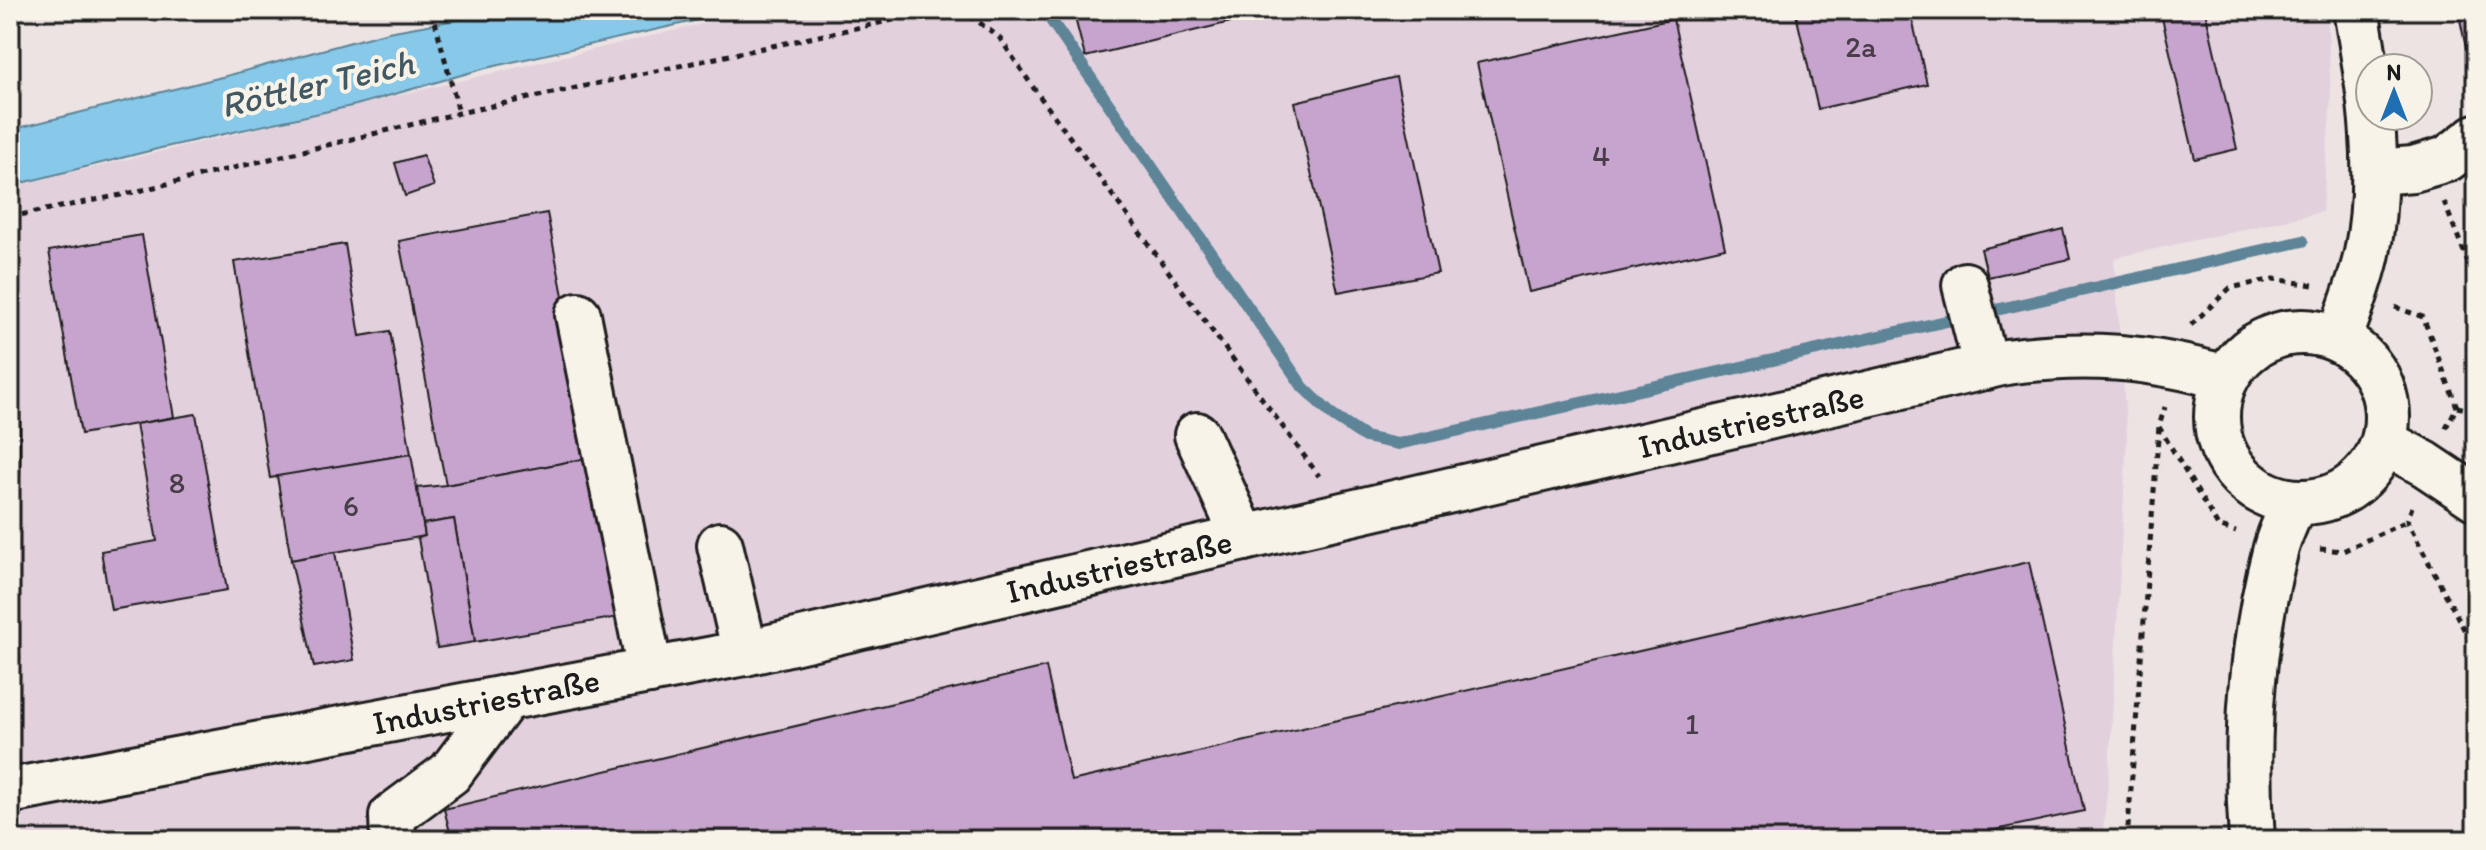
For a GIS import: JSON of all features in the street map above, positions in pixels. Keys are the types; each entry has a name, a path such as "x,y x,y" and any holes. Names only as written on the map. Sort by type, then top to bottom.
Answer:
{"street":[{"path":"2339,340 2367,252 2376,172 2356,10"},
{"path":"2376,172 2413,169 2447,159 2476,137"},
{"path":"1965,285 1982,349"},
{"path":"578,315 650,671"},
{"path":"2307,332 2339,340 2363,357 2381,382 2388,412 2384,442 2371,468 2350,488 2323,500 2294,503 2267,495 2244,480 2227,458 2218,432 2217,404 2226,378 2246,352 2274,336 2307,332"},
{"name":"Industriestraße","path":"10,791 745,653 1348,514 1982,349 2026,359 2133,358 2177,365 2226,378"},
{"path":"1197,435 1244,538"},
{"path":"2384,442 2425,464 2476,498"},
{"path":"2252,840 2248,789 2250,708 2264,608 2277,546 2294,503"},
{"path":"720,545 745,653"},
{"path":"393,840 392,816 450,773 507,697"}],"path":[{"path":"432,10 459,113"},
{"path":"10,217 126,194 459,113 903,18 962,10 999,37 1348,514"},
{"path":"2432,163 2449,218 2476,282"},
{"path":"2127,840 2159,426 2192,325 2230,288 2274,279 2355,292 2423,317 2457,407"},
{"path":"2457,407 2476,411"},
{"path":"2457,407 2425,464 2407,521 2476,652"}],"shaded area":[{"path":"761,10 2327,10 2331,100 2322,212 2114,258 2127,437 2109,774 2102,840 10,840 10,187"}],"water":[{"name":"Röttler Teich","path":"512,10 743,10 486,68 356,105 161,148 10,186 10,130 388,32"}],"building":[{"path":"227,10 284,10 230,18"},
{"path":"1073,10 1281,10 1085,57"},
{"path":"1795,10 1910,10 1927,84 1818,109"},
{"path":"2205,10 2237,149 2195,159 2162,18"},
{"path":"2458,10 2476,10 2476,46 2466,48"},
{"path":"1673,19 1725,248 1529,292 1477,63"},
{"path":"1396,77 1438,273 1338,292 1295,102"},
{"path":"423,155 434,186 405,196 395,163"},
{"path":"547,213 594,457 446,485 399,241"},
{"path":"2063,229 2070,259 1988,277 1981,249"},
{"path":"142,235 174,417 81,434 49,251"},
{"path":"345,244 360,336 390,331 411,454 270,478 234,262"},
{"path":"10,395 20,395 20,474 10,474"},
{"path":"196,414 227,590 111,610 101,551 157,541 136,424"},
{"path":"411,454 425,536 291,560 277,476"},
{"path":"594,457 624,616 475,642 454,519 423,524 417,488"},
{"path":"454,519 475,642 437,648 418,538 425,536 423,524"},
{"path":"335,552 354,660 314,667 291,560"},
{"path":"2029,562 2084,811 1948,840 452,840 444,809 1046,667 1071,781"},
{"path":"10,592 20,658 10,660"}],"waterway":[{"path":"1044,10 1303,387 1333,416 1365,437 1398,444 2303,241"}]}
